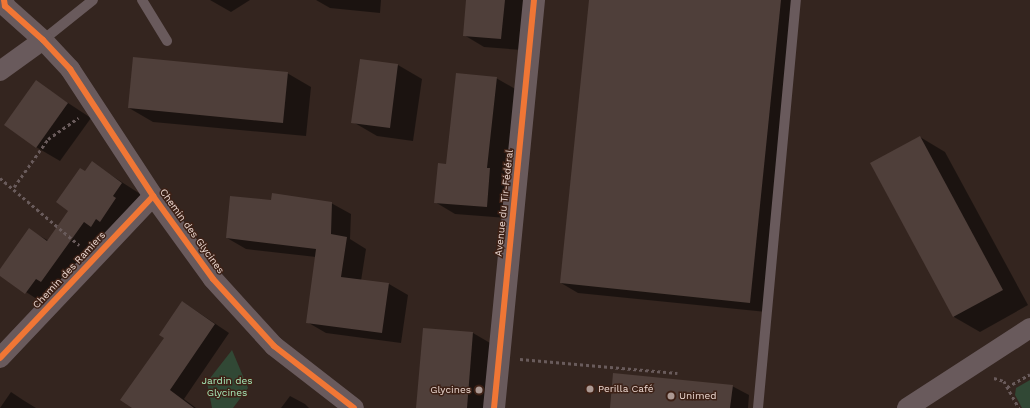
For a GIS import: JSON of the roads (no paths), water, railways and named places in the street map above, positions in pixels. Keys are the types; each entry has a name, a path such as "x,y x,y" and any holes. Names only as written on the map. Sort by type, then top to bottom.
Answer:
{"street":[{"name":"Chemin des Glycines","path":"4,0 5,6 43,40 70,69 153,196 213,279 274,346 354,408"},
{"name":"Avenue du Tir-Fédéral","path":"494,408 534,0"},
{"path":"0,71 43,40"},
{"name":"Chemin des Ramiers","path":"0,358 153,196"},
{"path":"907,408 1030,328"}],"lane":[{"path":"43,40 93,0"},
{"path":"142,0 167,41"},
{"path":"758,408 796,0"}],"place":[{"name":"Perilla Café","path":"590,389"},
{"name":"Glycines","path":"479,390"},
{"name":"Unimed","path":"671,396"}],"park label":[{"name":"Jardin des Glycines","path":"227,386"}]}
